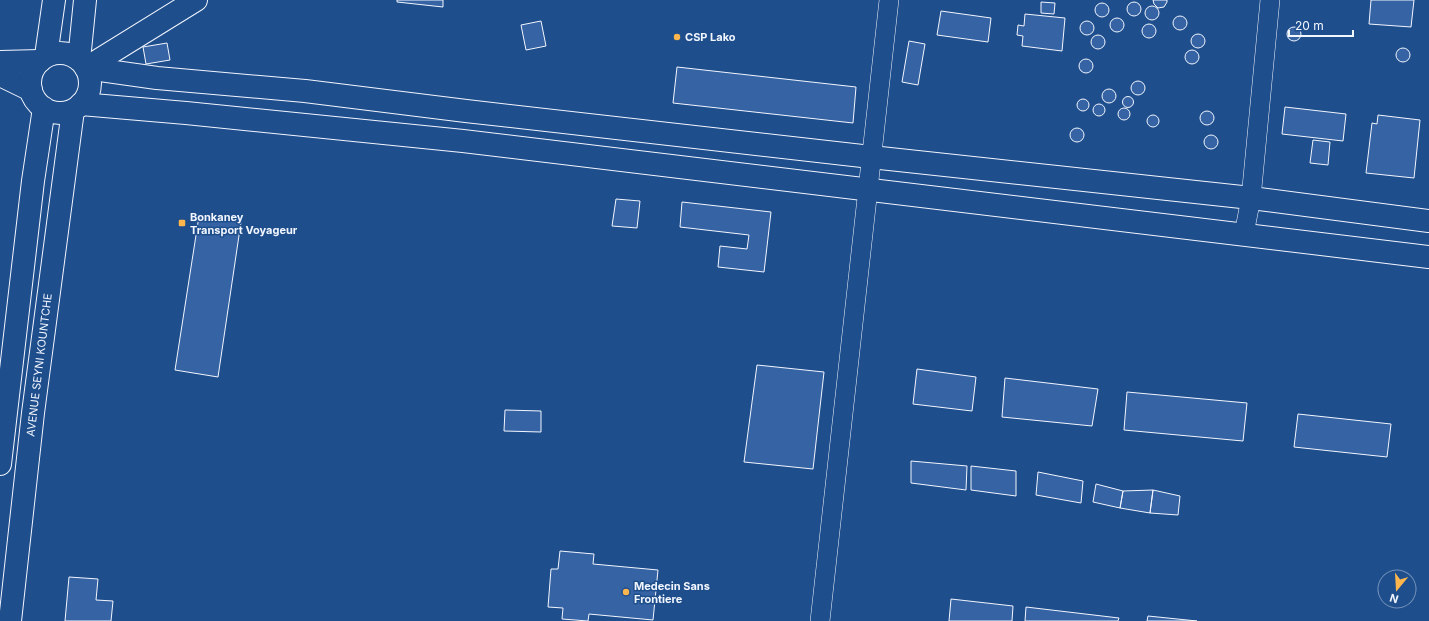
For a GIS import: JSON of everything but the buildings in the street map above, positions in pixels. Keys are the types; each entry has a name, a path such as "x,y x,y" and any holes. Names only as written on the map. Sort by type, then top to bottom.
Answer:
{"main road":[{"path":"54,0 43,58 31,74 30,82 31,90 36,100 44,108 53,112 63,113 77,107 89,94 90,80 83,64 85,0"},
{"path":"83,64 196,0"},
{"path":"0,62 43,58 55,53 64,53 72,55 83,64 157,78 305,91 871,158 1251,198 1429,221"},
{"path":"0,75 31,90"},
{"path":"77,107 186,113 455,141 1429,257"},
{"name":"AVENUE SEYNI KOUNTCHE","path":"10,621 33,413 77,107"},
{"path":"0,464 44,108"}],"street":[{"path":"820,621 845,407 867,191 889,0"},
{"path":"1244,234 1251,198 1270,0"}],"place":[{"name":"CSP Lako","path":"677,37"},
{"name":"Bonkaney Transport Voyageur","path":"182,223"},
{"name":"Medecin Sans Frontiere","path":"626,592"}]}
